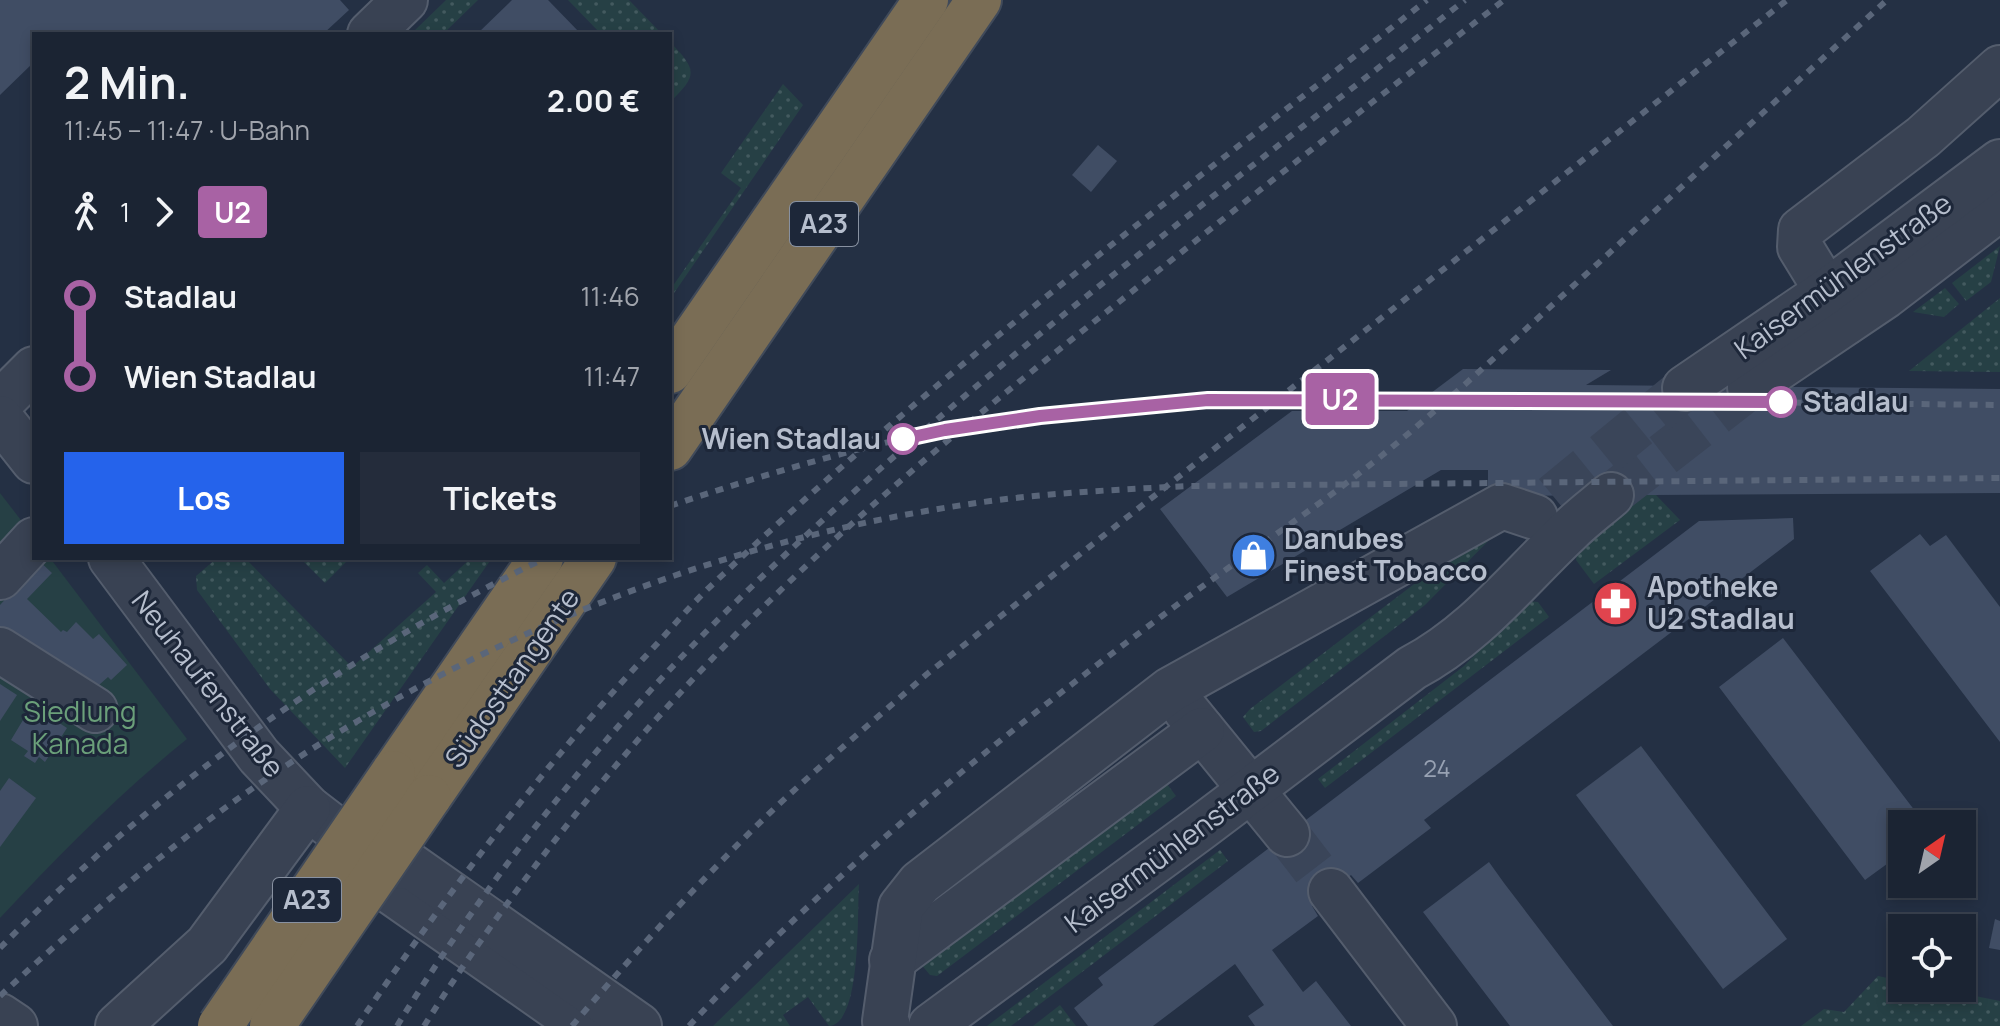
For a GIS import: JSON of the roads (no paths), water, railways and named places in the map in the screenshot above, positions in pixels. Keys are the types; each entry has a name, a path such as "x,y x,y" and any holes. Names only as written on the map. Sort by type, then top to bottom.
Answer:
{"highway":[{"name":"A23","path":"672,368 926,0"},
{"name":"A23","path":"672,445 979,0"},
{"name":"Südosttangente","path":"220,1026 540,560"},
{"name":"Südosttangente","path":"272,1026 593,560"}],"street":[{"path":"372,32 405,0"},
{"path":"1836,307 1800,247 1801,230 1923,137 2000,68"},
{"name":"Kaisermühlenstraße","path":"1750,387 2000,162"},
{"name":"Kaisermühlenstraße","path":"1685,388 1836,307 1885,296 2000,208"},
{"path":"0,403 32,371"},
{"path":"0,418 32,458"},
{"name":"Kaisermühlenstraße","path":"931,1026 1412,668 1442,652 1475,625 1570,530 1611,495"},
{"name":"Kaisermühlenstraße","path":"1170,690 1502,506 1544,506 1412,668"},
{"path":"0,577 32,542"},
{"name":"Neuhaufenstraße","path":"112,560 259,756 308,808"},
{"path":"0,650 95,710"},
{"path":"888,1026 885,1021 901,907 920,883 1170,690 1287,834"},
{"path":"892,960 1202,730"},
{"path":"118,1026 207,945 308,808 385,867 393,893 583,1026"},
{"path":"385,867 411,866 639,1026"},
{"path":"1331,891 1434,1026"},
{"path":"0,1016 15,1026"}],"tunnel":[{"path":"1611,495 1750,387"},
{"path":"1553,496 1685,388"},
{"path":"1287,834 1331,891"}],"railway":[{"path":"357,1026 423,931 529,792 603,703 704,592 798,505 973,356 1427,0"},
{"path":"397,1026 473,910 557,800 647,694 743,595 828,515 1005,362 1465,0"},
{"path":"424,1026 504,908 592,794 686,687 786,585 866,511 991,404 1504,0"},
{"path":"572,1026 671,914 749,833 927,674 1787,0"},
{"path":"689,1026 799,915 976,760 1162,616 1353,478 1435,411 1887,0"},
{"path":"672,505 805,464 908,437 1005,419 1129,406 1253,400 1378,399 2000,405"},
{"path":"0,996 110,898 187,836 307,752 383,707 460,665 622,594 790,541 876,520 963,505 1076,492 1161,487 2000,478"},
{"path":"0,948 124,832 256,729 396,638 541,560"}],"metro line":[{"name":"U2","path":"903,439 1040,416 1208,400 1781,402"}],"place":[{"name":"Stadlau","path":"1781,402"},
{"name":"Wien Stadlau","path":"903,439"},
{"name":"Danubes Finest Tobacco","path":"1253,555"},
{"name":"Apotheke U2 Stadlau","path":"1616,603"}],"park label":[{"name":"Siedlung Kanada","path":"80,728"}]}
